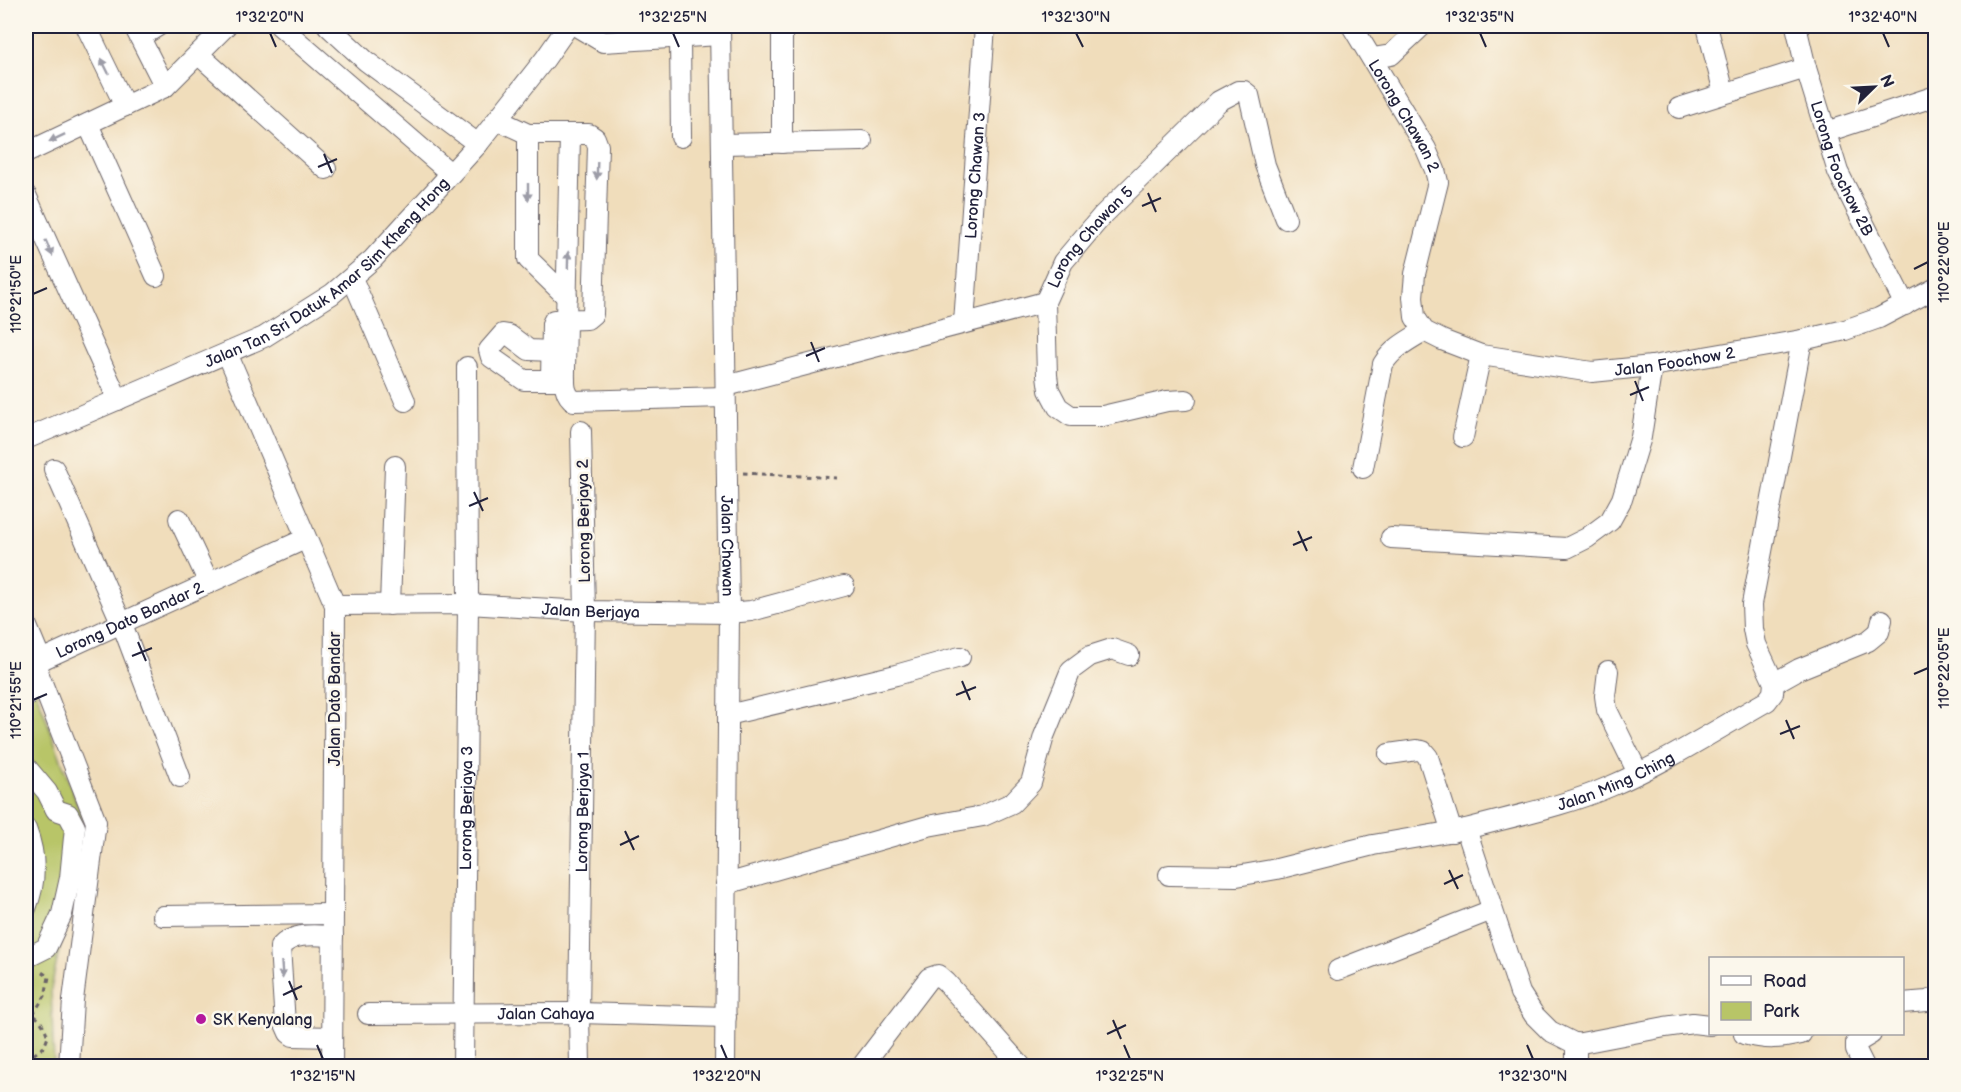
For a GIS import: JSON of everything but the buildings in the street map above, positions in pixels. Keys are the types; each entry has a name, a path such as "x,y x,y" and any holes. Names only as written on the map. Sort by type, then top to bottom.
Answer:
{"street":[{"path":"86,26 125,106"},
{"path":"158,26 137,31 165,87"},
{"path":"26,153 165,87 226,26"},
{"path":"280,26 450,173"},
{"path":"328,26 366,61 478,144"},
{"name":"Jalan Tan Sri Datuk Amar Sim Kheng Hong","path":"26,439 264,337 332,294 373,259 478,144 568,26"},
{"path":"576,26 603,42 680,37 720,30"},
{"path":"782,26 782,143"},
{"name":"Lorong Chawan 3","path":"964,323 985,26"},
{"name":"Lorong Chawan 2","path":"1352,26 1426,149 1435,170 1437,182 1415,274 1413,297 1420,324"},
{"path":"1373,58 1391,55 1422,26"},
{"path":"1707,26 1724,93"},
{"name":"Lorong Foochow 2B","path":"1796,26 1806,68 1838,172 1905,305"},
{"name":"Jalan Chawan","path":"720,30 729,612 725,1066"},
{"path":"680,37 681,137"},
{"path":"198,54 326,169"},
{"path":"1679,108 1806,68"},
{"name":"Lorong Chawan 5","path":"1186,400 1167,401 1103,416 1071,416 1058,408 1049,390 1047,375 1045,302 1063,262 1102,216 1219,101 1238,91 1244,91 1249,95 1265,165 1286,219"},
{"path":"1826,132 1935,96"},
{"path":"498,120 528,134 589,135 595,138 598,146 593,314 587,319 554,320 551,351 558,380 568,397 574,401 726,392 1045,302"},
{"path":"88,124 156,276"},
{"path":"528,134 528,259 567,297"},
{"path":"558,380 567,319 570,135"},
{"path":"722,144 862,141"},
{"path":"26,195 118,400"},
{"path":"352,278 405,401"},
{"name":"Jalan Foochow 2","path":"1420,324 1442,340 1481,355 1592,372 1652,366 1802,340 1845,330 1879,318 1935,288"},
{"path":"1363,468 1383,364 1389,354 1420,324"},
{"path":"551,351 529,351 516,340 497,362 524,380 558,380"},
{"path":"1802,340 1752,604 1756,644 1774,683 1799,669 1868,641 1879,632 1882,620"},
{"name":"Jalan Dato Bandar","path":"227,353 335,605 332,1066"},
{"path":"1463,437 1481,355"},
{"path":"1391,538 1567,548 1587,538 1610,522 1622,499 1641,437 1652,366"},
{"name":"Lorong Berjaya 3","path":"463,1066 468,604 467,367"},
{"name":"Lorong Berjaya 2","path":"581,431 585,611"},
{"path":"390,605 395,466"},
{"path":"54,469 122,624 180,777"},
{"path":"179,519 209,584"},
{"name":"Lorong Dato Bandar 2","path":"40,667 122,624 305,538"},
{"name":"Jalan Berjaya","path":"335,605 468,604 585,611 729,612 751,611 844,586"},
{"name":"Lorong Berjaya 1","path":"580,1066 585,611"},
{"path":"26,624 96,822 73,999 69,1066"},
{"path":"726,884 928,826 983,816 1012,803 1031,783 1044,736 1071,670 1090,657 1112,649 1129,655"},
{"path":"728,715 896,675 960,657"},
{"path":"26,697 40,667"},
{"path":"1608,671 1605,696 1607,710 1638,774"},
{"name":"Jalan Ming Ching","path":"1169,875 1237,876 1277,869 1373,845 1459,831 1578,799 1638,774 1767,701 1773,693 1774,683"},
{"path":"1389,754 1417,750 1423,751 1428,758 1492,910 1520,993 1534,1015 1550,1031 1576,1044 1665,1027 1693,1023 1709,1025"},
{"path":"26,767 47,792 56,810 68,814 75,827 70,878 62,914 46,948 29,962"},
{"path":"26,829 33,852 34,883 27,896"},
{"path":"1338,970 1492,910"},
{"path":"163,916 333,914"},
{"path":"332,1037 293,1036 289,1032 285,1024 280,947 285,941 295,937 333,936"},
{"path":"862,1066 929,978 938,975 1021,1066"},
{"path":"1904,1003 1935,998"},
{"name":"Jalan Cahaya","path":"368,1014 579,1013 726,1017"},
{"path":"1748,1035 1764,1039 1796,1035"},
{"path":"1864,1066 1856,1050 1856,1043 1869,1035"},
{"path":"1576,1044 1576,1066"}],"path":[{"path":"727,472 837,478"},
{"path":"29,962 49,977 45,996 33,1014"},
{"path":"26,1013 33,1014 44,1024 48,1037 44,1047 26,1060"}],"green space":[{"path":"26,663 85,826 51,989 54,1066 26,1066"}],"place":[{"name":"SK Kenyalang","path":"201,1019"}]}
